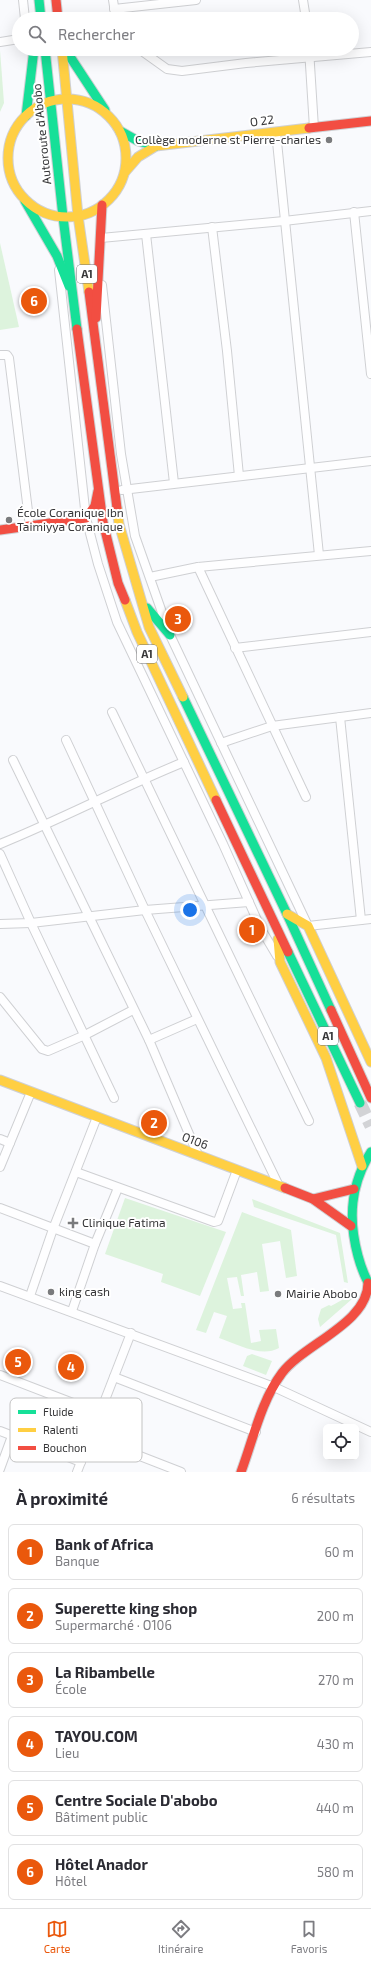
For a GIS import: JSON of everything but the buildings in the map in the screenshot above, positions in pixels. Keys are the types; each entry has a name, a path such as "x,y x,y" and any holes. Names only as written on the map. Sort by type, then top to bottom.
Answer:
{"main road":[{"path":"56,0 57,12"},
{"path":"38,12 39,2"},
{"path":"39,2 40,12"},
{"path":"26,116 30,94 33,56"},
{"name":"Autoroute d'Abobo","path":"46,56 63,217"},
{"path":"63,56 78,216"},
{"path":"70,56 120,131 126,151 125,172"},
{"path":"16,189 8,167 10,144 16,128 26,116 38,107 51,101 66,99 81,100 108,114"},
{"name":"O 22","path":"156,146 371,121"},
{"path":"120,131 138,141 156,146"},
{"path":"0,153 10,144"},
{"path":"0,176 41,211 63,217 78,216 91,212 102,205 116,190 125,172 138,157 156,146"},
{"path":"23,197 57,256 75,303"},
{"path":"95,331 100,263 102,205"},
{"name":"A1","path":"78,216 95,331 119,524 149,627 287,914 371,1098"},
{"name":"A1","path":"63,217 98,489 103,522 118,583 137,632 360,1104"},
{"path":"0,530 86,518 95,506 98,489"},
{"path":"141,600 170,635"},
{"path":"287,914 308,926 371,1062"},
{"path":"278,932 280,962 326,1058 362,1166"},
{"name":"O106","path":"0,1080 313,1199 351,1226"},
{"path":"241,1472 274,1387 282,1373 295,1360 348,1318 366,1298 370,1285 354,1243 351,1226 354,1189 362,1166 371,1152"},
{"path":"313,1199 354,1189"},
{"path":"348,1318 369,1309"}],"street":[{"path":"23,0 24,12"},
{"path":"114,4 196,0"},
{"path":"303,0 305,12"},
{"path":"0,42 12,41"},
{"path":"359,53 371,52"},
{"path":"149,56 172,71 330,56"},
{"path":"310,58 314,128"},
{"path":"276,132 319,555"},
{"path":"101,238 284,221 371,211"},
{"path":"354,212 371,374"},
{"path":"212,227 227,351 239,476"},
{"path":"146,234 174,483"},
{"path":"57,256 86,518 98,564 117,622 145,677 261,929 280,962"},
{"path":"100,263 126,489 136,536 170,635 308,926 371,919"},
{"path":"0,355 7,356 9,358 30,527"},
{"path":"114,491 371,461"},
{"path":"150,577 198,567 371,551"},
{"path":"198,567 306,797"},
{"path":"235,648 371,632"},
{"path":"112,712 309,1121"},
{"path":"221,743 272,726 371,713"},
{"path":"340,717 361,920"},
{"path":"66,740 197,1019 279,1186"},
{"path":"13,760 149,1040 198,1155"},
{"path":"0,844 46,826 143,779 184,762"},
{"path":"0,854 30,923 114,1098"},
{"path":"0,924 30,923 145,910 249,902"},
{"path":"0,997 42,1049 52,1050 134,1010"},
{"path":"149,1040 197,1019"},
{"path":"0,1167 31,1092"},
{"path":"30,1296 53,1229 97,1117"},
{"path":"0,1139 10,1143"},
{"path":"76,1172 216,1222 237,1170"},
{"path":"72,1311 95,1244 118,1188"},
{"path":"0,1208 95,1244"},
{"path":"0,1286 72,1311 274,1387 371,1432"},
{"path":"105,1398 131,1333"},
{"path":"0,1375 60,1398"},
{"path":"114,1377 256,1432"},
{"path":"0,1431 10,1435"},
{"path":"0,1469 10,1442"},
{"path":"142,1457 181,1472"},
{"path":"77,1472 81,1462"}],"green space":[{"path":"0,50 4,103 0,112"},
{"path":"0,243 19,327 0,330"},
{"path":"125,1198 226,1232 200,1296 161,1282 163,1274 105,1254"},
{"path":"252,1199 340,1233 348,1283 344,1282 336,1235 254,1207"},
{"path":"242,1212 291,1230 297,1276 286,1278 280,1241 262,1244 269,1291 260,1292 257,1272 241,1275 244,1296 241,1296 237,1277 227,1278 233,1309 242,1308 241,1303 245,1303 251,1343 261,1341 259,1330 276,1329 279,1348 272,1351 257,1351 219,1338 227,1316 214,1312 206,1333 196,1330"},
{"path":"350,1290 352,1299 320,1327 318,1319 321,1309 342,1300 344,1293"},
{"path":"252,1354 272,1361 266,1375 243,1366 247,1356"}],"tunnel":[{"path":"360,1103 371,1126"}],"traffic: fast":[{"path":"39,0 40,12"},
{"path":"26,116 33,56"},
{"path":"46,56 77,329"},
{"path":"70,56 105,110"},
{"path":"120,131 138,141 156,146"},
{"path":"25,201 57,256 69,286"},
{"path":"147,608 170,635"},
{"path":"183,697 287,914 331,1010"},
{"path":"288,952 360,1103"},
{"path":"371,1152 364,1164 355,1190 352,1216 358,1256 363,1272 371,1287"}],"traffic: slow":[{"path":"63,56 78,216 89,292"},
{"path":"67,99 78,100 90,104 109,116 121,135 125,147 126,158 125,169 121,181 109,200 90,212 78,216 67,217 56,216 44,212 25,200 13,181 9,169 8,158 9,147 13,135 25,116 44,104 56,100 67,99"},
{"path":"125,172 138,157 156,146 309,128"},
{"path":"117,508 119,524 149,627 183,697"},
{"path":"125,600 137,632 216,800"},
{"path":"287,914 308,926 371,1062"},
{"path":"278,939 280,962 326,1058 362,1166"},
{"path":"0,1080 285,1188"}],"traffic: jam":[{"path":"56,0 57,12"},
{"path":"309,128 371,121"},
{"path":"96,318 102,205"},
{"path":"89,292 117,508"},
{"path":"77,329 103,522 118,583 125,600"},
{"path":"0,530 86,518 95,506 98,491"},
{"path":"216,800 288,952"},
{"path":"331,1010 371,1098"},
{"path":"285,1188 313,1199 351,1226"},
{"path":"313,1199 354,1189"},
{"path":"241,1472 263,1408 268,1396 282,1373 292,1362 347,1321 358,1310 365,1297 368,1283"}],"place":[{"name":"Collège moderne st Pierre-charles","path":"329,140"},
{"name":"Hôtel Anador","path":"34,301"},
{"name":"École Coranique Ibn Taimiyya Coranique","path":"9,520"},
{"name":"La Ribambelle","path":"178,619"},
{"name":"Bank of Africa","path":"252,930"},
{"name":"Superette king shop","path":"154,1123"},
{"name":"Clinique Fatima","path":"73,1223"},
{"name":"king cash","path":"51,1292"},
{"name":"Mairie Abobo","path":"278,1294"},
{"name":"Centre Sociale D'abobo","path":"18,1362"},
{"name":"TAYOU.COM","path":"71,1367"}]}
